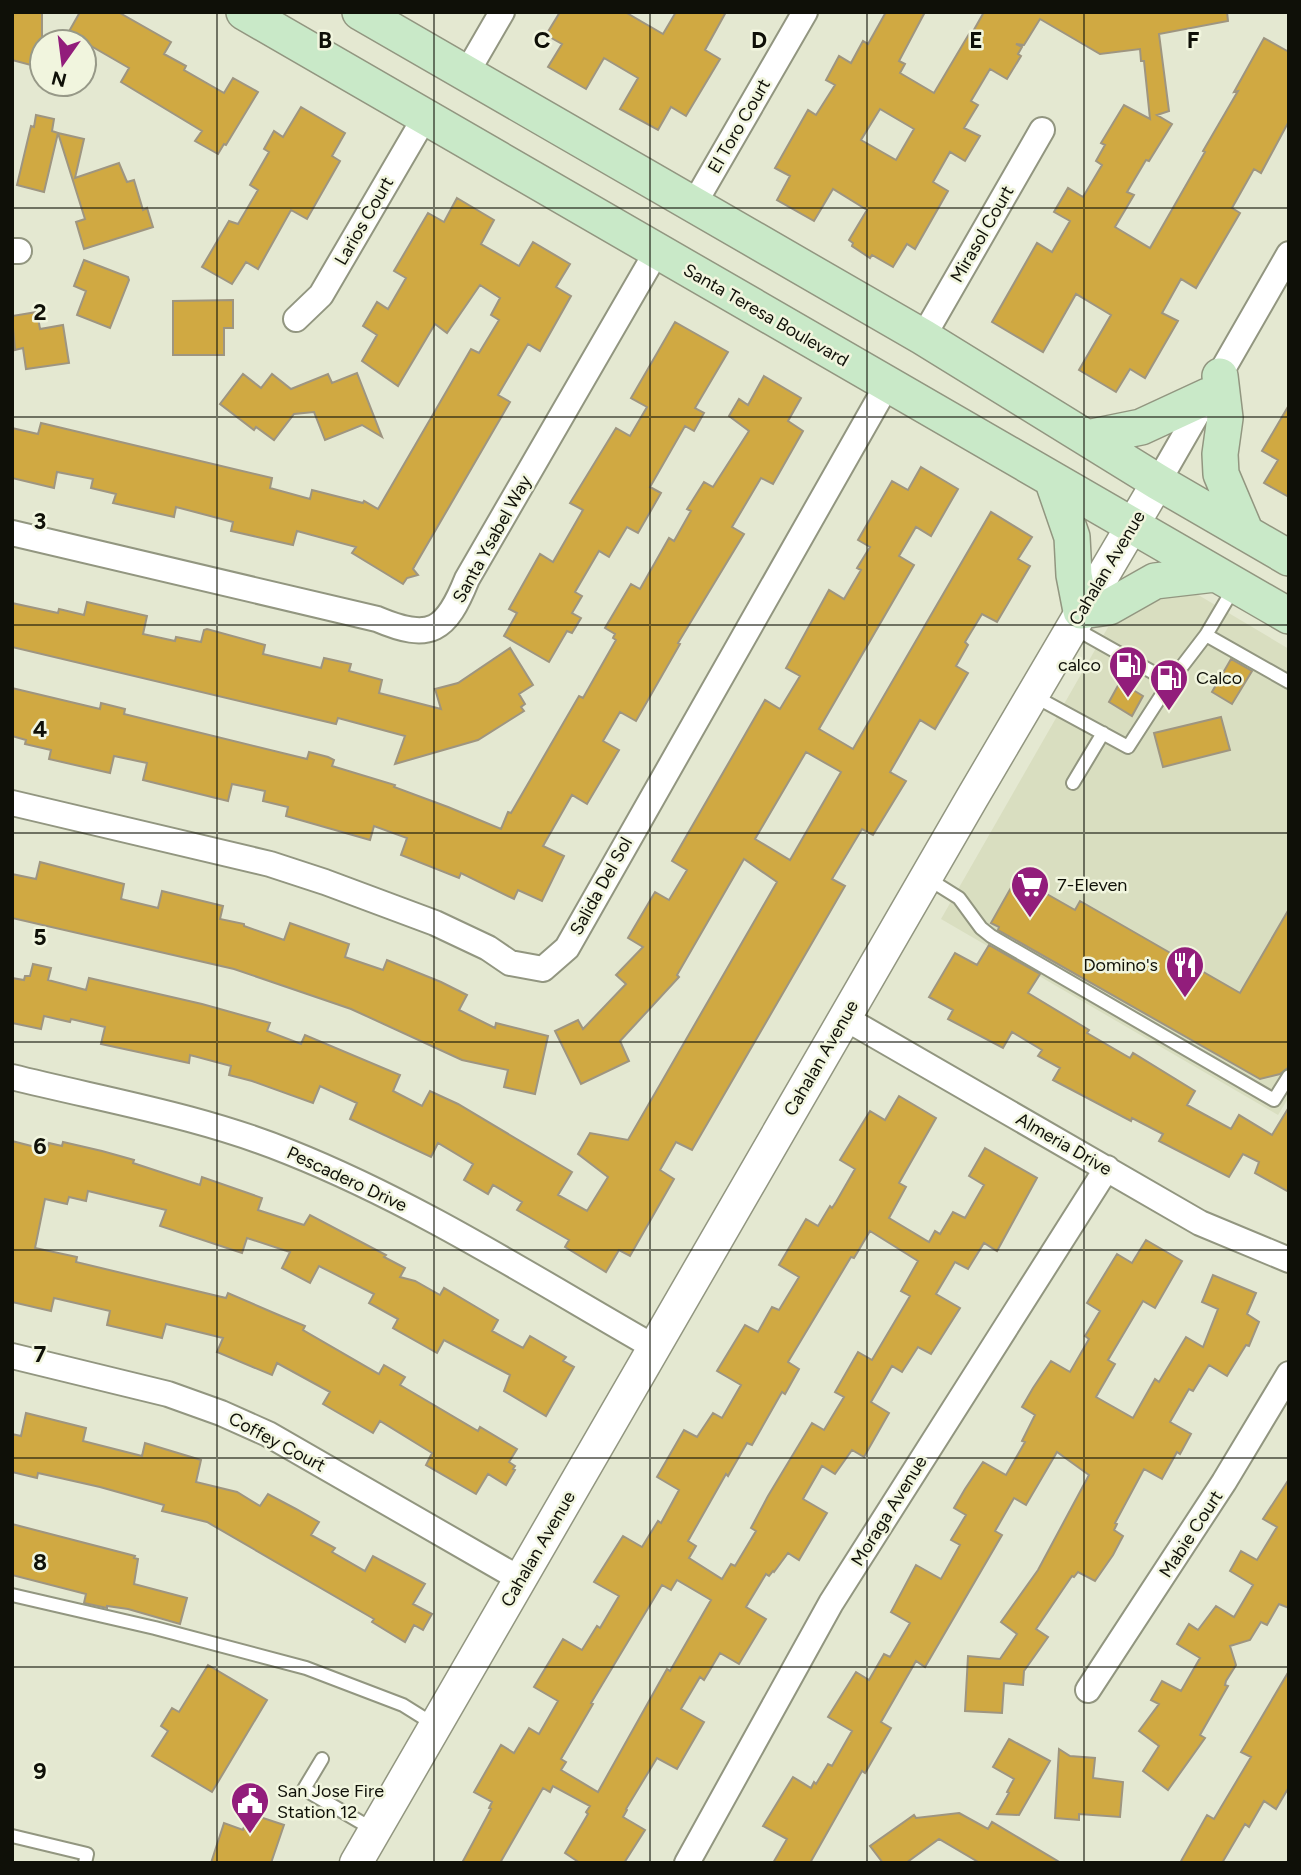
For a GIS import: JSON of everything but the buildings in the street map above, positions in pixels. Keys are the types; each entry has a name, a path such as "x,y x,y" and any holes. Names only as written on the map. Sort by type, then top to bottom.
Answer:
{"main road":[{"name":"Santa Teresa Boulevard","path":"244,12 1289,617"},
{"path":"360,12 923,337 1158,482 1289,558"},
{"path":"1087,438 1141,427 1214,386 1225,418 1220,454 1221,474 1246,533"},
{"path":"1052,479 1072,537 1076,619 1109,607 1155,581 1225,580"}],"street":[{"path":"466,74 502,12"},
{"name":"El Toro Court","path":"694,204 805,12"},
{"name":"Larios Court","path":"296,318 321,295 425,117"},
{"name":"Mirasol Court","path":"923,337 1042,130"},
{"name":"Santa Ysabel Way","path":"12,533 377,619 399,628 422,632 444,623 657,251"},
{"name":"Cahalan Avenue","path":"356,1863 1289,254"},
{"name":"Salida Del Sol","path":"12,803 270,864 435,923 488,948 510,963 543,969 567,947 887,385"},
{"name":"Almeria Drive","path":"845,1018 1200,1223 1289,1260"},
{"name":"Pescadero Drive","path":"12,1077 232,1132 339,1172 391,1196 654,1347"},
{"name":"Moraga Avenue","path":"687,1863 831,1603 1107,1168"},
{"name":"Coffey Court","path":"12,1356 169,1394 221,1412 268,1434 520,1579"},
{"name":"Mabie Court","path":"1088,1690 1224,1482 1289,1374"}],"lane":[{"path":"1032,694 1128,747 1170,682 1206,635 1225,580"},
{"path":"1076,619 1170,682"},
{"path":"1206,635 1289,682"},
{"path":"1073,783 1103,733"},
{"path":"926,877 959,898 981,928 991,936 1274,1100 1289,1076"},
{"path":"12,1595 155,1628 306,1668 403,1705 435,1725"},
{"path":"322,1759 304,1789 374,1830"},
{"path":"12,1836 87,1854 85,1863"}],"shaded area":[{"path":"1147,591 1195,593 1289,649 1289,1097 1278,1115 941,919 1111,622"}],"place":[{"name":"calco","path":"1128,699"},
{"name":"Calco","path":"1169,712"},
{"name":"7-Eleven","path":"1030,919"},
{"name":"Domino's","path":"1185,999"},
{"name":"San Jose Fire Station 12","path":"250,1835"}]}
